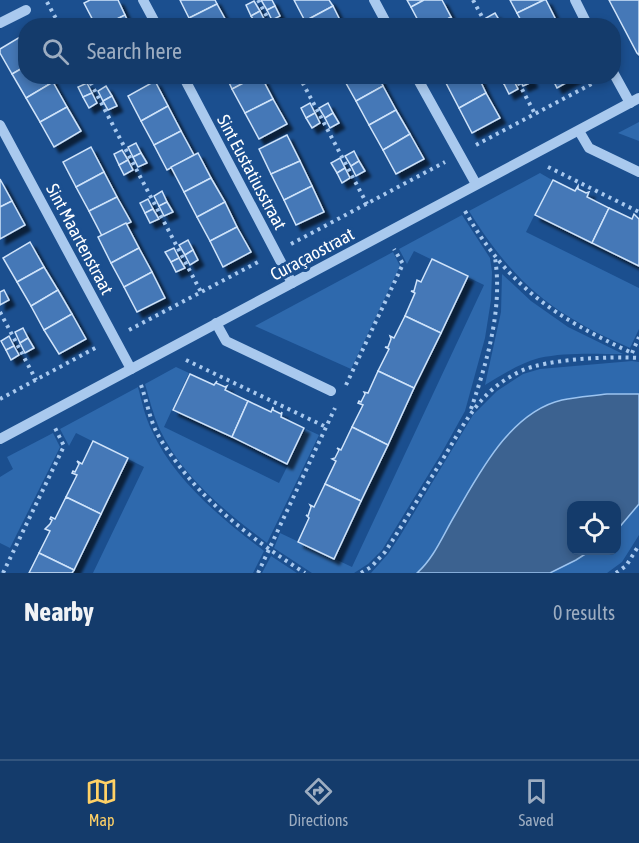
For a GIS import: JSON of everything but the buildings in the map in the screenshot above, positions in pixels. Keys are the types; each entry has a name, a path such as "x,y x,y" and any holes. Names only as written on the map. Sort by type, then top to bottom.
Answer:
{"street":[{"path":"143,0 153,18"},
{"path":"374,0 384,18"},
{"path":"575,0 584,18"},
{"path":"0,23 26,10"},
{"path":"621,83 634,101"},
{"name":"Sint Eustatiusstraat","path":"187,84 292,283"},
{"path":"420,84 476,184"},
{"name":"Curaçaostraat","path":"0,439 634,101"},
{"name":"Sint Maartenstraat","path":"0,125 131,369"},
{"path":"579,131 589,148 639,172"},
{"path":"216,323 226,341 331,391"}],"path":[{"path":"258,0 268,18"},
{"path":"473,0 483,18"},
{"path":"47,2 56,18"},
{"path":"91,84 201,292"},
{"path":"303,84 367,204"},
{"path":"519,84 535,114"},
{"path":"0,399 590,84"},
{"path":"540,151 549,168 639,212"},
{"path":"456,195 479,236 495,257 523,286 569,322 639,358"},
{"path":"361,573 371,567 385,552 470,412 481,378 494,316 497,272 495,257"},
{"path":"0,312 36,380"},
{"path":"632,355 639,337"},
{"path":"178,344 187,361 327,427"},
{"path":"470,412 495,388 522,370 553,362 632,355"},
{"path":"131,369 142,386 155,430 195,486 227,518 269,550 305,573"},
{"path":"3,573 64,446 47,414"},
{"path":"616,573 626,566 639,545"},
{"path":"626,566 630,573"}],"shaded area":[{"path":"639,122 639,141 618,133"},
{"path":"540,173 552,180 526,232 639,288 639,329 630,348 578,322 540,296 490,243 469,211"},
{"path":"462,215 490,258 492,272 491,300 485,338 465,411 382,550 368,564 354,573 312,573 274,548 280,533 352,567 484,285 414,251 407,264 399,249"},
{"path":"393,252 400,266 351,369 255,326"},
{"path":"502,274 531,301 568,327 623,354 570,354 539,358 518,366 485,385 501,312"},
{"path":"639,362 639,394 607,394 491,456 443,539 423,568 417,573 371,573 400,536 473,415 497,391 523,374 540,369"},
{"path":"176,367 189,373 164,427 279,483 306,429 319,435 267,543 221,506 192,478 159,428 145,384"},
{"path":"138,387 150,426 161,449 173,466 216,512 264,551 253,573 93,573 144,467 76,433 69,446 60,429"},
{"path":"607,394 639,394 639,504 621,525 621,501 567,501 567,555 584,555 550,573 417,573 433,553 464,499 498,447 527,417 543,407 562,400"},
{"path":"53,433 60,447 10,548 0,543 0,477 13,469 7,457"},
{"path":"639,504 639,535 622,562 607,573 550,573 584,555 621,555 621,525"},
{"path":"271,556 297,573 262,573"}]}
